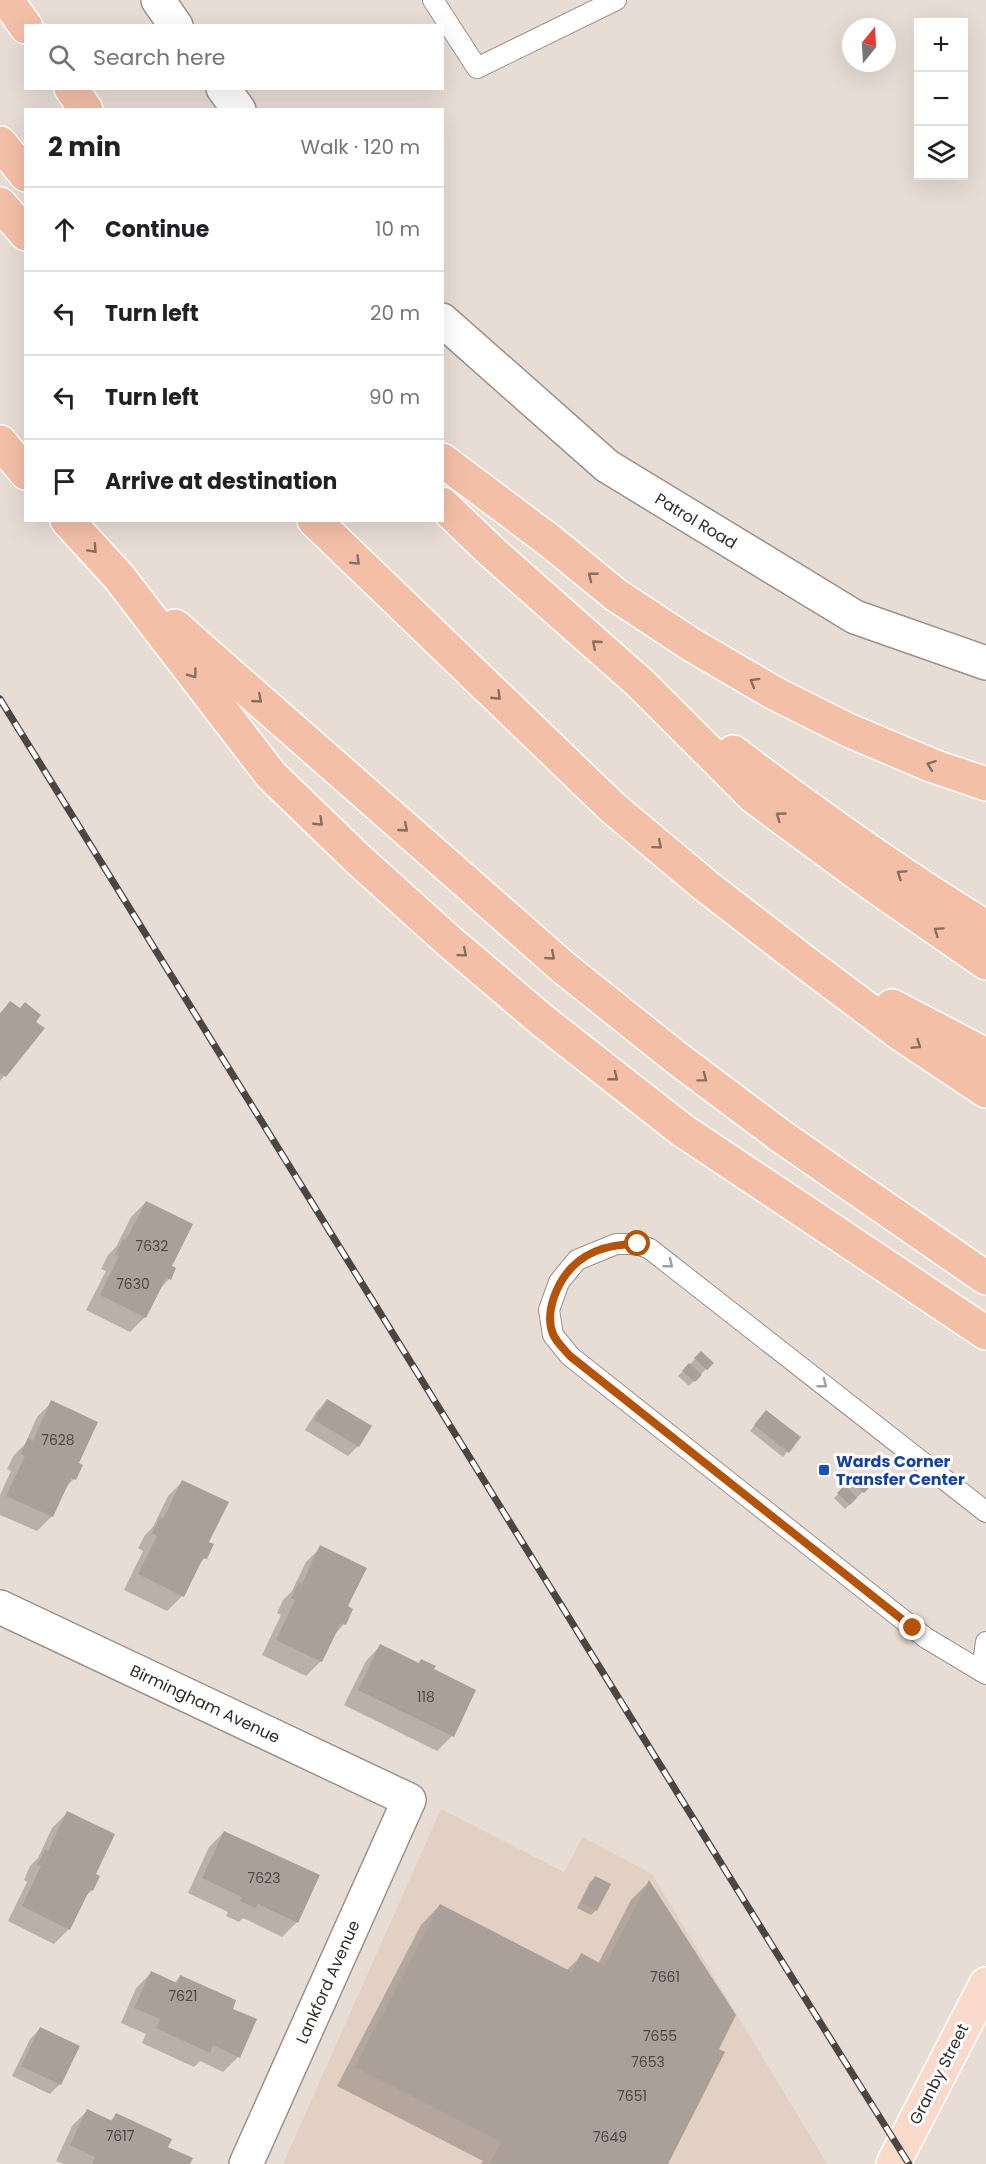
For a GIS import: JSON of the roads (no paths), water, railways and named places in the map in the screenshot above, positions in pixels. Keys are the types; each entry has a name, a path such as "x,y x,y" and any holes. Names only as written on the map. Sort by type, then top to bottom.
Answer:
{"highway":[{"path":"7,0 24,24"},
{"path":"72,90 85,108"},
{"path":"0,143 24,173"},
{"path":"0,204 24,232"},
{"path":"2,443 24,470"},
{"path":"444,462 550,541 616,596 692,645 774,693 848,730 933,766 986,784"},
{"path":"444,506 492,552 640,683 754,797 872,884 986,963"},
{"path":"69,522 119,577 271,775 359,860 450,942 543,1022 682,1130 986,1334"},
{"path":"316,522 613,808 706,886 802,960 902,1035 986,1091"},
{"path":"119,577 564,968 678,1059 782,1137 986,1278"},
{"path":"640,683 832,826 935,896 986,927"},
{"path":"802,960 986,1055"}],"main road":[{"name":"Granby Street","path":"893,2164 986,1984"}],"street":[{"path":"158,0 176,24"},
{"path":"224,90 238,108"},
{"name":"Patrol Road","path":"444,322 607,466 855,617 986,663"},
{"name":"Birmingham Avenue","path":"0,1607 410,1800"},
{"name":"Lankford Avenue","path":"246,2164 410,1800"}],"lane":[{"path":"433,0 477,68 616,0"},
{"path":"986,1512 650,1249 638,1244 616,1244 577,1260 559,1282 549,1310 553,1335 570,1356 926,1638 984,1672 986,1642"}],"railway":[{"path":"0,699 909,2164"}],"place":[{"name":"Wards Corner Transfer Center","path":"824,1470"}]}
